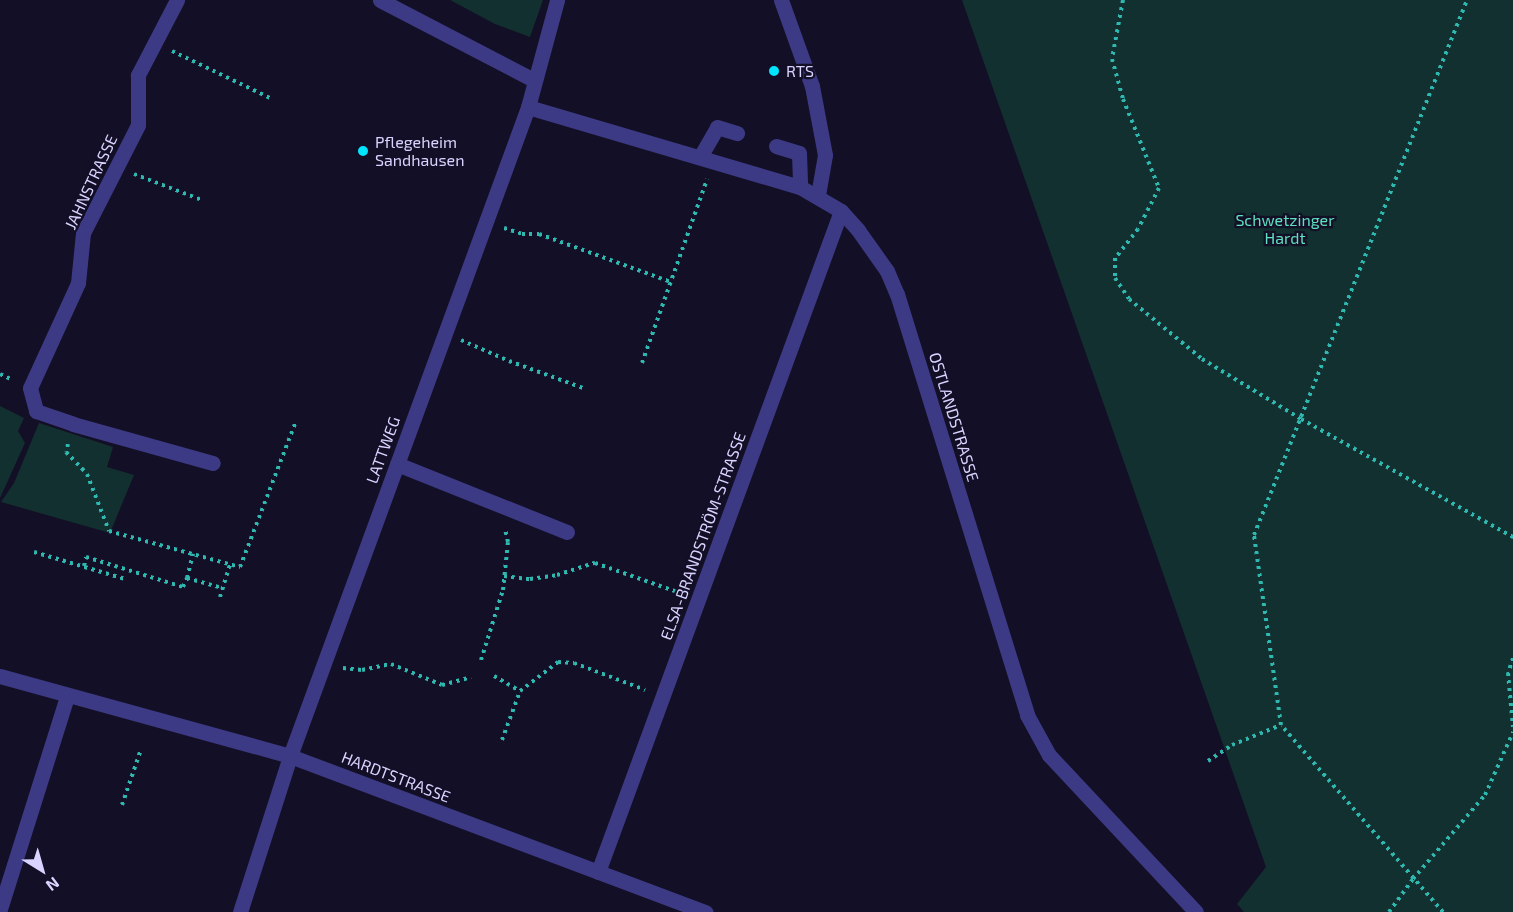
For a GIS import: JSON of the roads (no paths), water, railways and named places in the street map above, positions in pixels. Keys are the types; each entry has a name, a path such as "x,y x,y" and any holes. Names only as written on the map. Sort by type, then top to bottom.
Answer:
{"street":[{"name":"JAHNSTRASSE","path":"177,0 138,75 138,125 83,233 78,284 30,388 36,411 73,424 213,463"},
{"path":"380,0 534,80"},
{"name":"LATTWEG","path":"240,912 290,756 528,107 557,0"},
{"path":"781,0 812,86 825,155 818,195"},
{"name":"OSTLANDSTRASSE","path":"528,107 800,187 818,195 841,211 874,251 887,271 897,294 1026,715 1049,754 1196,912"},
{"path":"707,159 717,127 737,133"},
{"path":"776,146 799,153 800,187"},
{"name":"ELSA-BRANDSTRÖM-STRASSE","path":"598,872 841,211"},
{"path":"397,464 567,532"},
{"name":"HARDTSTRASSE","path":"0,676 290,756 706,912"},
{"path":"0,909 67,696"}],"place":[{"name":"RTS","path":"774,71"},
{"name":"Pflegeheim Sandhausen","path":"363,151"}],"park label":[{"name":"Schwetzinger Hardt","path":"1285,229"}]}
